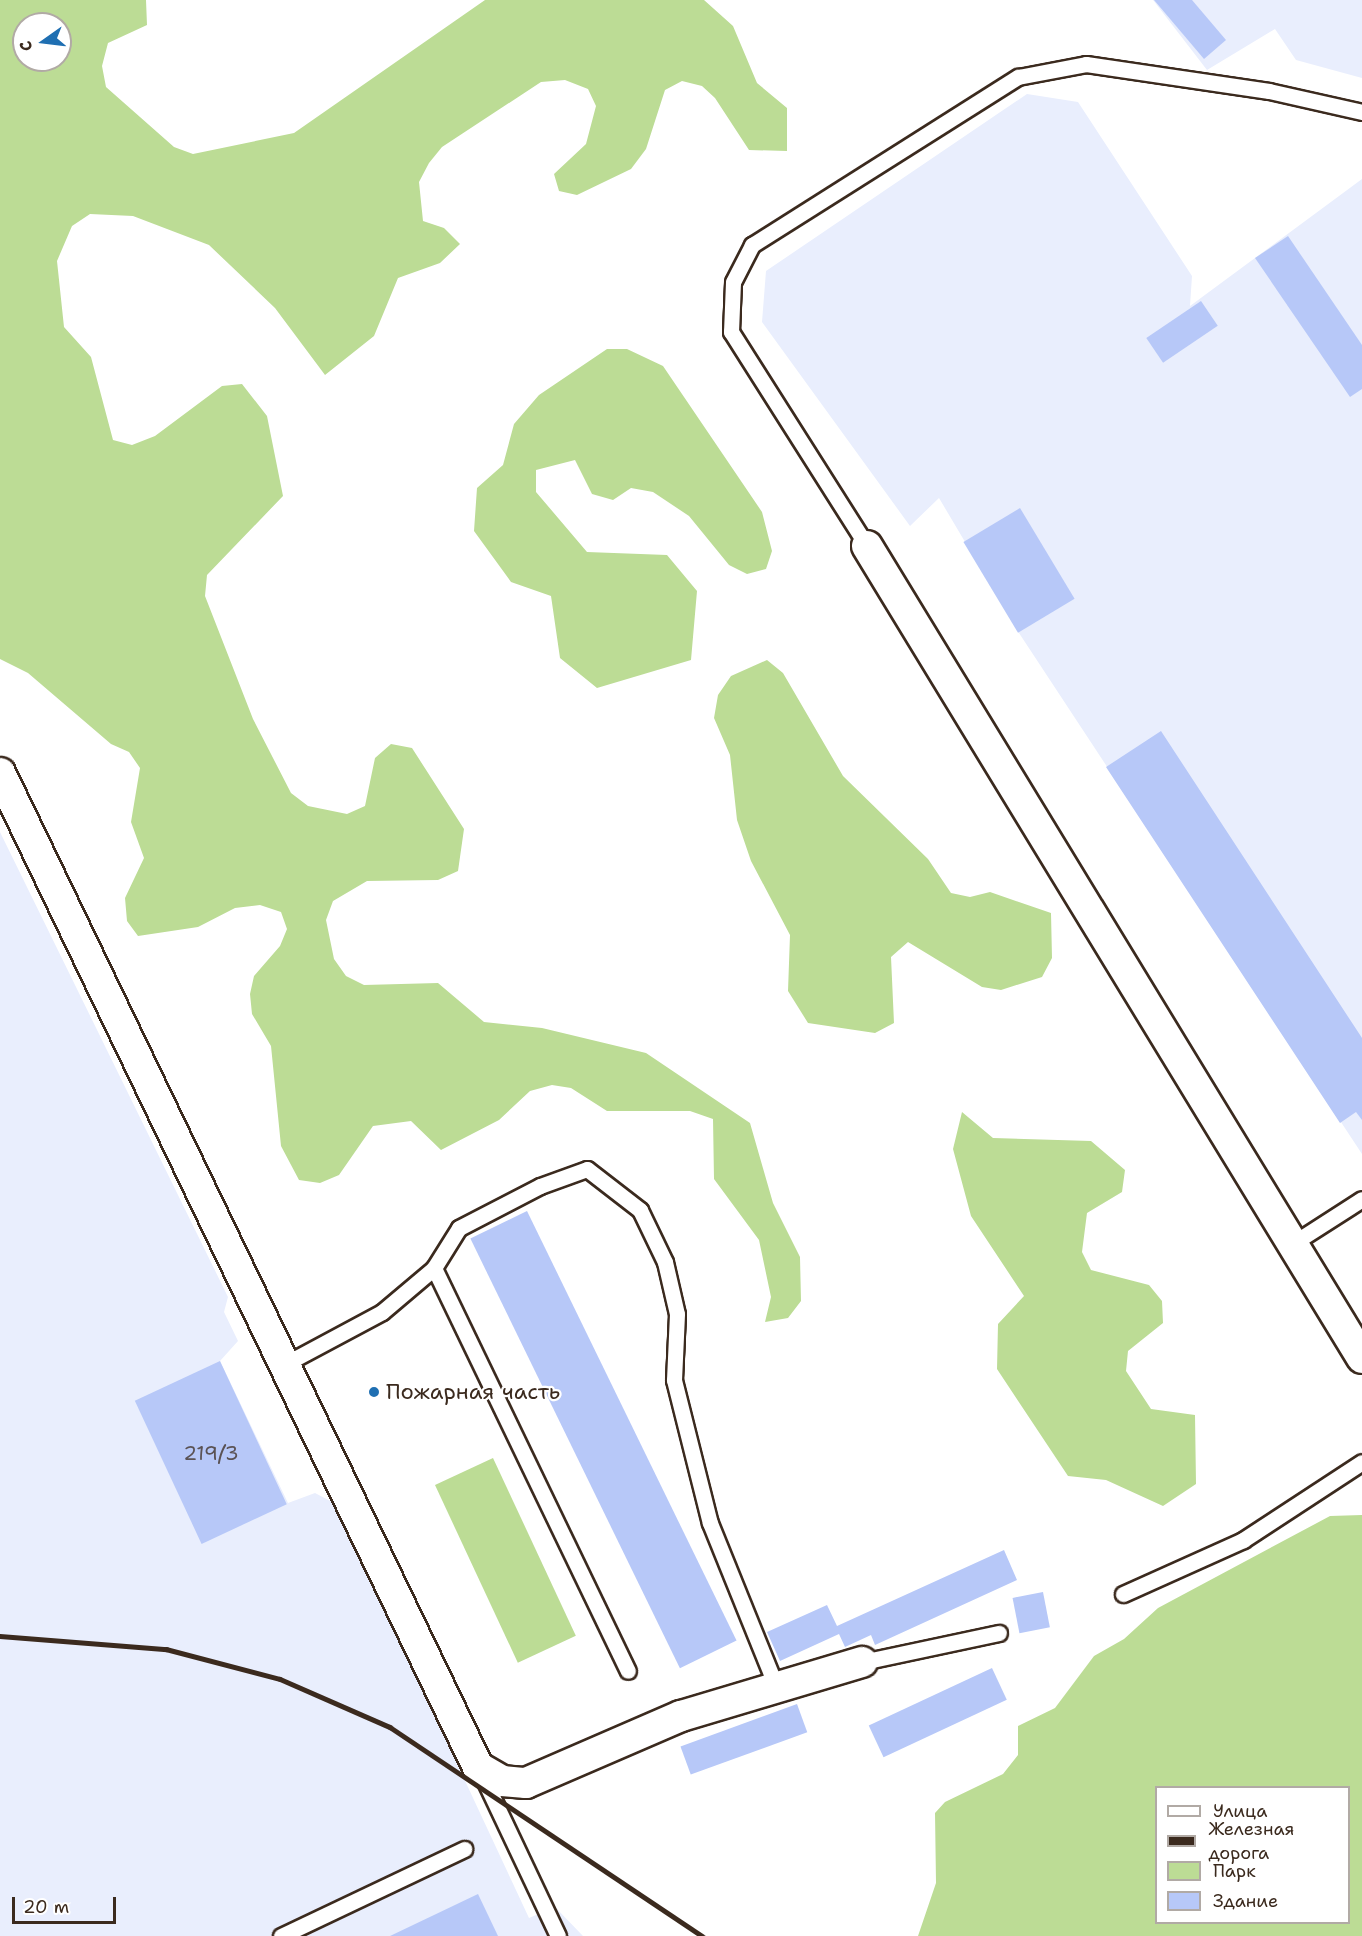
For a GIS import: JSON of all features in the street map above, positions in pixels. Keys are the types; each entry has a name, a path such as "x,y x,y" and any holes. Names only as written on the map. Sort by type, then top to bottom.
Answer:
{"street":[{"path":"867,546 1362,1358"},
{"path":"0,773 478,1767 502,1781 526,1783 681,1716 775,1684 862,1662"}],"lane":[{"path":"867,546 731,332 733,282 752,245 1018,77 1086,64 1269,91 1362,111"},
{"path":"285,1364 382,1312 434,1268 459,1228 540,1185 587,1169 640,1210 665,1262 672,1293 674,1380 710,1523 775,1684"},
{"path":"1292,1244 1362,1199"},
{"path":"434,1268 628,1671"},
{"path":"1123,1594 1243,1540 1362,1462"},
{"path":"862,1662 999,1633"},
{"path":"478,1767 558,1936"},
{"path":"281,1936 464,1849"}],"shaded area":[{"path":"1153,0 1362,0 1362,78 1296,60 1275,29 1207,70"},
{"path":"1027,94 1078,102 1192,276 1190,306 1362,179 1362,1154 1019,633 939,498 910,526 762,322 766,271"},
{"path":"0,832 228,1297 224,1312 238,1341 220,1361 288,1503 315,1493 336,1504 529,1918 555,1907 583,1936 0,1936"}],"green space":[{"path":"0,0 146,0 147,25 108,43 102,66 106,87 174,147 193,154 294,133 485,0 704,0 733,26 757,83 787,108 787,151 749,150 715,98 702,86 682,81 665,90 646,149 631,169 577,195 559,191 554,174 586,144 596,106 588,89 565,80 541,82 442,147 429,163 419,182 423,221 444,228 460,244 440,263 398,278 374,336 325,375 275,308 209,245 133,216 90,214 72,226 57,261 64,327 91,357 113,440 132,445 155,436 222,386 242,384 267,416 283,496 207,575 205,596 253,719 291,793 308,806 347,814 365,806 375,758 391,744 412,748 464,829 458,871 438,880 367,881 333,901 326,920 334,959 346,976 364,985 438,983 484,1022 542,1028 646,1053 750,1123 773,1203 800,1257 801,1301 788,1318 765,1322 771,1297 759,1240 714,1179 713,1119 690,1111 607,1111 571,1088 552,1085 530,1091 499,1120 441,1150 411,1121 373,1126 339,1175 320,1183 299,1180 281,1146 271,1046 252,1014 250,994 254,976 280,946 287,929 281,912 260,905 235,908 198,927 138,936 127,921 125,898 144,858 131,822 140,768 129,752 111,744 28,673 0,659"},
{"path":"607,349 627,349 663,366 762,512 772,551 766,569 747,574 729,565 689,516 653,492 631,488 613,500 592,494 575,460 536,470 536,492 587,552 667,555 697,591 691,660 597,688 560,658 551,596 511,582 474,531 477,488 503,465 514,424 539,395"},
{"path":"767,660 783,673 843,776 928,859 951,893 970,897 990,892 1051,913 1052,958 1042,977 1001,990 982,987 908,942 891,957 894,1023 875,1033 808,1023 788,991 790,935 751,861 737,820 730,755 714,718 718,695 731,676"},
{"path":"962,1112 993,1138 1091,1141 1125,1170 1122,1192 1087,1213 1082,1252 1091,1270 1149,1285 1162,1301 1163,1323 1128,1351 1126,1371 1151,1409 1195,1415 1196,1484 1163,1506 1106,1480 1068,1476 997,1369 998,1324 1024,1296 971,1216 953,1149"},
{"path":"493,1458 576,1636 518,1663 435,1485"},
{"path":"1362,1515 1362,1936 918,1936 936,1883 935,1813 945,1802 1003,1774 1018,1755 1018,1726 1055,1708 1094,1656 1124,1639 1158,1608 1330,1516"}],"building":[{"path":"1154,0 1192,0 1226,40 1204,59"},
{"path":"1288,236 1362,345 1362,389 1350,397 1255,258"},
{"path":"1201,301 1218,326 1163,363 1146,338"},
{"path":"1020,508 1075,599 1018,633 963,542"},
{"path":"1161,731 1362,1038 1362,1120 1356,1112 1340,1123 1106,767"},
{"path":"527,1211 737,1641 680,1668 470,1239"},
{"path":"220,1361 287,1504 202,1544 135,1401"},
{"path":"1004,1550 1017,1580 875,1645 871,1635 845,1647 839,1634 780,1661 767,1632 827,1605 837,1626"},
{"path":"1043,1592 1050,1627 1019,1633 1013,1598"},
{"path":"992,1668 1007,1700 884,1757 869,1725"},
{"path":"797,1704 807,1732 691,1775 680,1746"},
{"path":"478,1894 498,1936 390,1936"}],"railway":[{"path":"0,1636 166,1649 280,1679 390,1727 702,1936"}],"place":[{"name":"Пожарная часть","path":"374,1392"}]}
